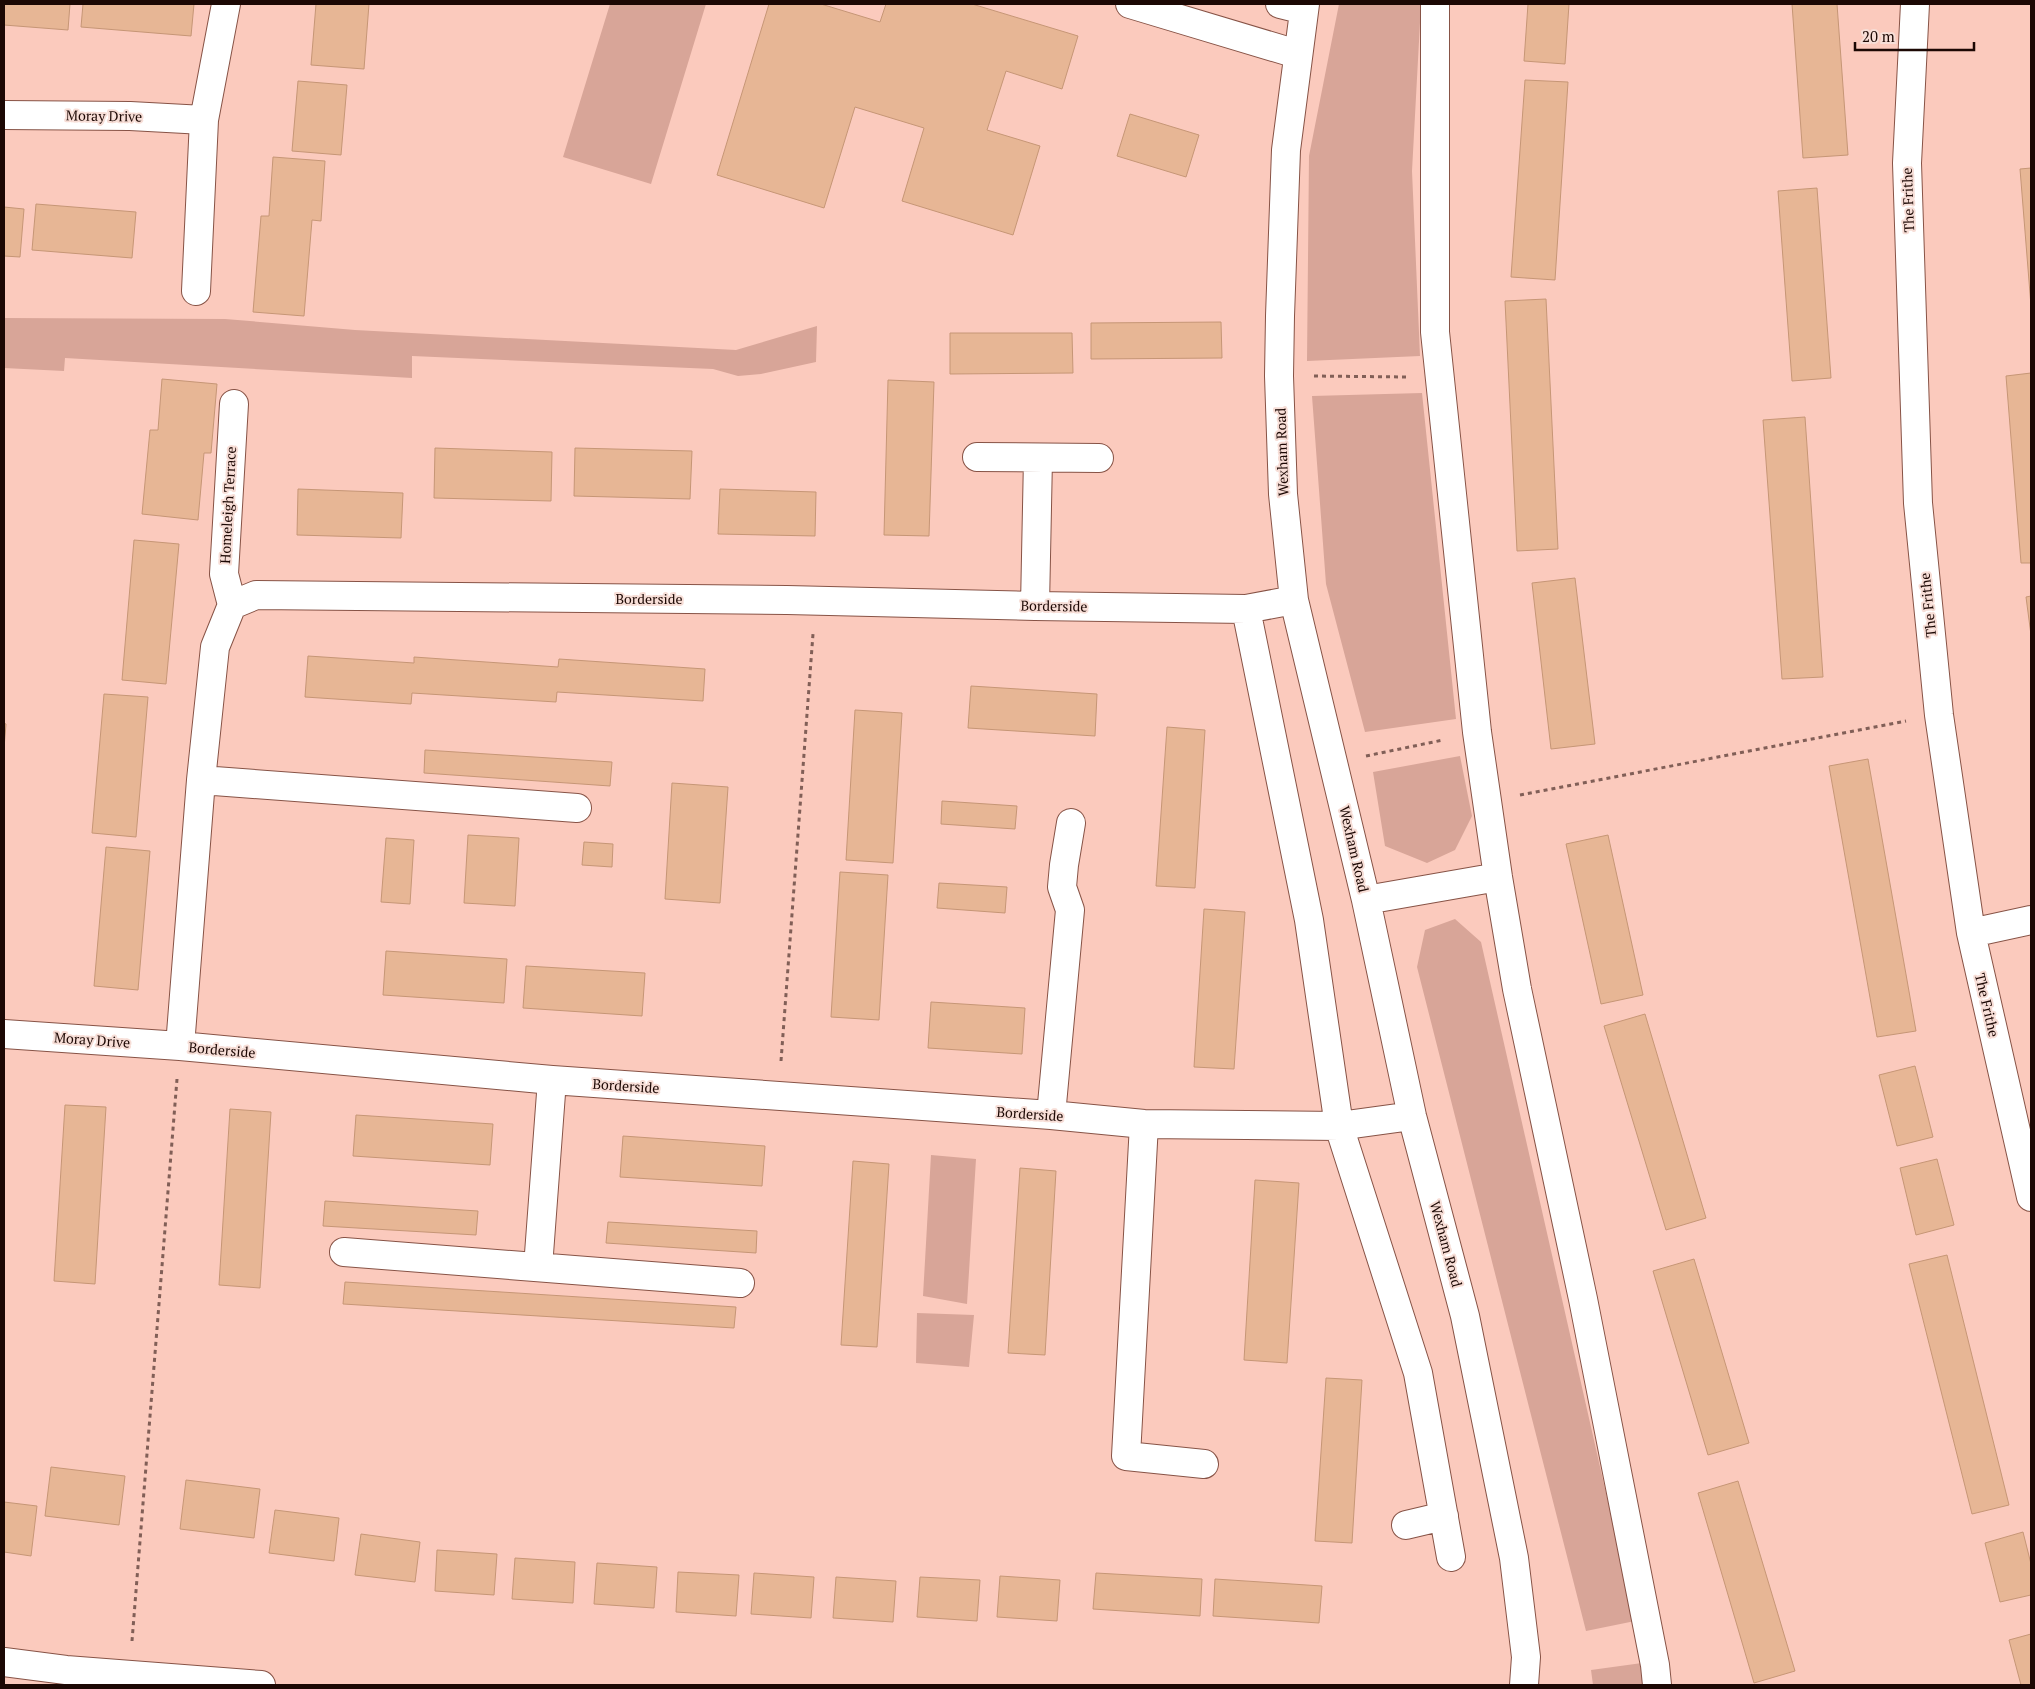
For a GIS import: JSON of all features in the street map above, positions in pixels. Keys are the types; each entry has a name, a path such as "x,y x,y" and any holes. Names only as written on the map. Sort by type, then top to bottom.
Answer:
{"street":[{"path":"196,291 204,120 226,4"},
{"path":"1130,4 1298,54"},
{"path":"1435,4 1435,332 1477,732 1498,877 1517,988 1587,1318 1655,1665 1657,1685"},
{"name":"The Frithe","path":"1915,4 1907,164 1918,503 1939,715 1971,933 2031,1197"},
{"name":"Wexham Road","path":"1297,6 1298,54 1286,150 1279,376 1283,494 1294,600 1366,900 1412,1116 1465,1316 1512,1549 1526,1656 1524,1685"},
{"name":"Moray Drive","path":"4,115 130,116 204,120"},
{"name":"Homeleigh Terrace","path":"232,605 224,574 234,404"},
{"path":"977,457 1098,458"},
{"path":"1035,606 1038,458"},
{"name":"Borderside","path":"1294,600 1246,609 815,601 256,596 232,605 215,647 201,780 180,1046 552,1080 1144,1124 1339,1126 1412,1116"},
{"path":"1246,609 1309,920 1339,1126 1418,1374 1451,1556"},
{"path":"201,780 577,808"},
{"path":"1051,1116 1070,910 1062,887 1071,823"},
{"path":"1366,900 1498,877"},
{"path":"1971,933 2031,920"},
{"name":"Moray Drive","path":"4,1034 180,1046"},
{"path":"538,1267 552,1080"},
{"path":"1144,1124 1126,1456 1204,1464"},
{"path":"344,1252 740,1283"},
{"path":"1406,1525 1444,1516"},
{"path":"4,1662 66,1670 262,1685"}],"path":[{"path":"1279,376 1439,377"},
{"path":"779,1097 815,601"},
{"path":"1487,801 1939,715"},
{"path":"1333,763 1477,732"},
{"path":"129,1674 180,1046"}],"shaded area":[{"path":"610,4 706,4 651,184 563,157"},
{"path":"1339,4 1421,4 1412,171 1420,356 1307,361 1309,156"},
{"path":"4,318 225,319 355,330 736,350 817,326 816,362 761,374 738,376 713,369 412,356 412,378 65,358 64,371 4,368"},
{"path":"1422,393 1456,719 1365,732 1326,584 1312,396"},
{"path":"1460,756 1472,816 1455,850 1427,863 1385,846 1373,772"},
{"path":"1455,919 1481,942 1635,1621 1586,1631 1417,967 1425,930"},
{"path":"931,1155 976,1159 967,1304 923,1296"},
{"path":"917,1313 974,1315 969,1367 916,1363"},
{"path":"1642,1663 1644,1685 1593,1685 1591,1670"}],"building":[{"path":"4,4 70,4 68,30 4,25"},
{"path":"83,4 194,4 191,36 81,27"},
{"path":"316,4 369,4 364,69 311,65"},
{"path":"769,4 821,4 880,22 886,4 972,4 1078,36 1062,89 1006,71 987,130 1040,146 1013,235 902,201 924,128 855,107 824,208 717,175"},
{"path":"1528,4 1569,4 1565,64 1524,61"},
{"path":"1792,4 1837,4 1848,155 1803,158"},
{"path":"1525,80 1568,82 1555,280 1511,277"},
{"path":"298,81 347,85 341,155 292,151"},
{"path":"1130,114 1199,135 1186,177 1117,156"},
{"path":"273,157 325,161 321,221 312,220 304,316 253,312 261,216 269,216"},
{"path":"2031,168 2031,306 2020,169"},
{"path":"1817,188 1831,378 1792,381 1778,191"},
{"path":"36,204 136,212 132,258 32,250"},
{"path":"4,207 24,209 20,257 4,256"},
{"path":"1546,299 1558,549 1517,551 1505,301"},
{"path":"1221,322 1222,358 1091,359 1091,323"},
{"path":"950,333 1072,333 1073,373 950,374"},
{"path":"2031,373 2031,563 2021,563 2006,376"},
{"path":"162,379 217,384 211,453 204,453 198,520 142,514 150,430 158,430"},
{"path":"888,380 934,382 929,536 884,535"},
{"path":"1805,417 1823,677 1782,679 1763,420"},
{"path":"435,448 552,452 551,501 434,498"},
{"path":"575,448 692,451 690,499 574,496"},
{"path":"298,489 403,493 401,538 297,535"},
{"path":"720,489 816,492 815,536 718,534"},
{"path":"134,540 179,544 166,684 122,680"},
{"path":"1575,578 1595,744 1551,749 1532,583"},
{"path":"2031,596 2031,635 2026,597"},
{"path":"308,656 414,663 414,657 558,667 559,659 705,669 703,701 557,692 556,702 412,693 411,704 305,697"},
{"path":"971,686 1097,694 1095,736 968,728"},
{"path":"104,694 148,697 136,837 92,833"},
{"path":"855,710 902,713 893,863 846,860"},
{"path":"4,723 6,724 4,748"},
{"path":"1167,727 1205,730 1195,888 1156,886"},
{"path":"425,750 612,762 610,786 424,773"},
{"path":"1868,759 1916,1031 1877,1037 1829,766"},
{"path":"672,783 728,787 720,903 665,899"},
{"path":"942,801 1017,806 1015,829 941,824"},
{"path":"468,835 519,838 515,906 464,903"},
{"path":"1608,835 1643,995 1601,1004 1566,844"},
{"path":"386,838 414,840 410,904 381,902"},
{"path":"584,842 613,844 612,867 582,865"},
{"path":"106,847 150,851 138,990 94,986"},
{"path":"840,872 888,875 879,1020 831,1017"},
{"path":"939,883 1007,887 1005,913 937,908"},
{"path":"1204,909 1245,912 1234,1069 1194,1067"},
{"path":"386,951 507,959 504,1003 383,995"},
{"path":"526,966 645,973 642,1016 523,1008"},
{"path":"931,1002 1025,1008 1022,1054 928,1048"},
{"path":"1645,1014 1706,1218 1666,1230 1604,1026"},
{"path":"1915,1066 1933,1137 1897,1146 1879,1075"},
{"path":"65,1105 106,1107 95,1284 54,1281"},
{"path":"230,1109 271,1112 260,1288 219,1285"},
{"path":"356,1115 493,1124 490,1165 353,1156"},
{"path":"623,1136 765,1146 762,1186 620,1177"},
{"path":"1937,1159 1954,1225 1916,1235 1900,1168"},
{"path":"853,1161 889,1164 877,1347 841,1345"},
{"path":"1020,1168 1056,1171 1045,1355 1008,1353"},
{"path":"1255,1180 1299,1183 1287,1363 1244,1360"},
{"path":"325,1201 478,1211 476,1235 323,1226"},
{"path":"608,1222 757,1231 756,1253 606,1243"},
{"path":"1947,1255 2009,1505 1972,1514 1909,1264"},
{"path":"1694,1259 1749,1443 1708,1455 1653,1271"},
{"path":"345,1282 736,1307 734,1328 343,1304"},
{"path":"1326,1378 1362,1380 1352,1543 1315,1541"},
{"path":"51,1467 125,1476 119,1525 45,1516"},
{"path":"186,1480 260,1489 254,1538 180,1529"},
{"path":"1738,1481 1795,1671 1754,1683 1698,1493"},
{"path":"4,1502 37,1506 31,1556 4,1552"},
{"path":"275,1510 339,1518 334,1561 269,1553"},
{"path":"2023,1532 2031,1564 2031,1595 2000,1602 1985,1543"},
{"path":"361,1534 420,1542 415,1582 355,1575"},
{"path":"437,1550 497,1554 494,1595 435,1591"},
{"path":"515,1558 575,1562 573,1603 512,1599"},
{"path":"597,1563 657,1567 654,1608 594,1604"},
{"path":"678,1572 739,1575 736,1616 676,1612"},
{"path":"754,1573 814,1577 811,1618 751,1614"},
{"path":"1096,1573 1202,1579 1200,1616 1093,1609"},
{"path":"1000,1576 1060,1580 1057,1621 997,1617"},
{"path":"836,1577 896,1581 893,1622 833,1618"},
{"path":"920,1577 980,1580 977,1621 917,1617"},
{"path":"1215,1579 1322,1586 1319,1623 1213,1616"},
{"path":"2031,1634 2031,1685 2021,1685 2009,1640"}]}
